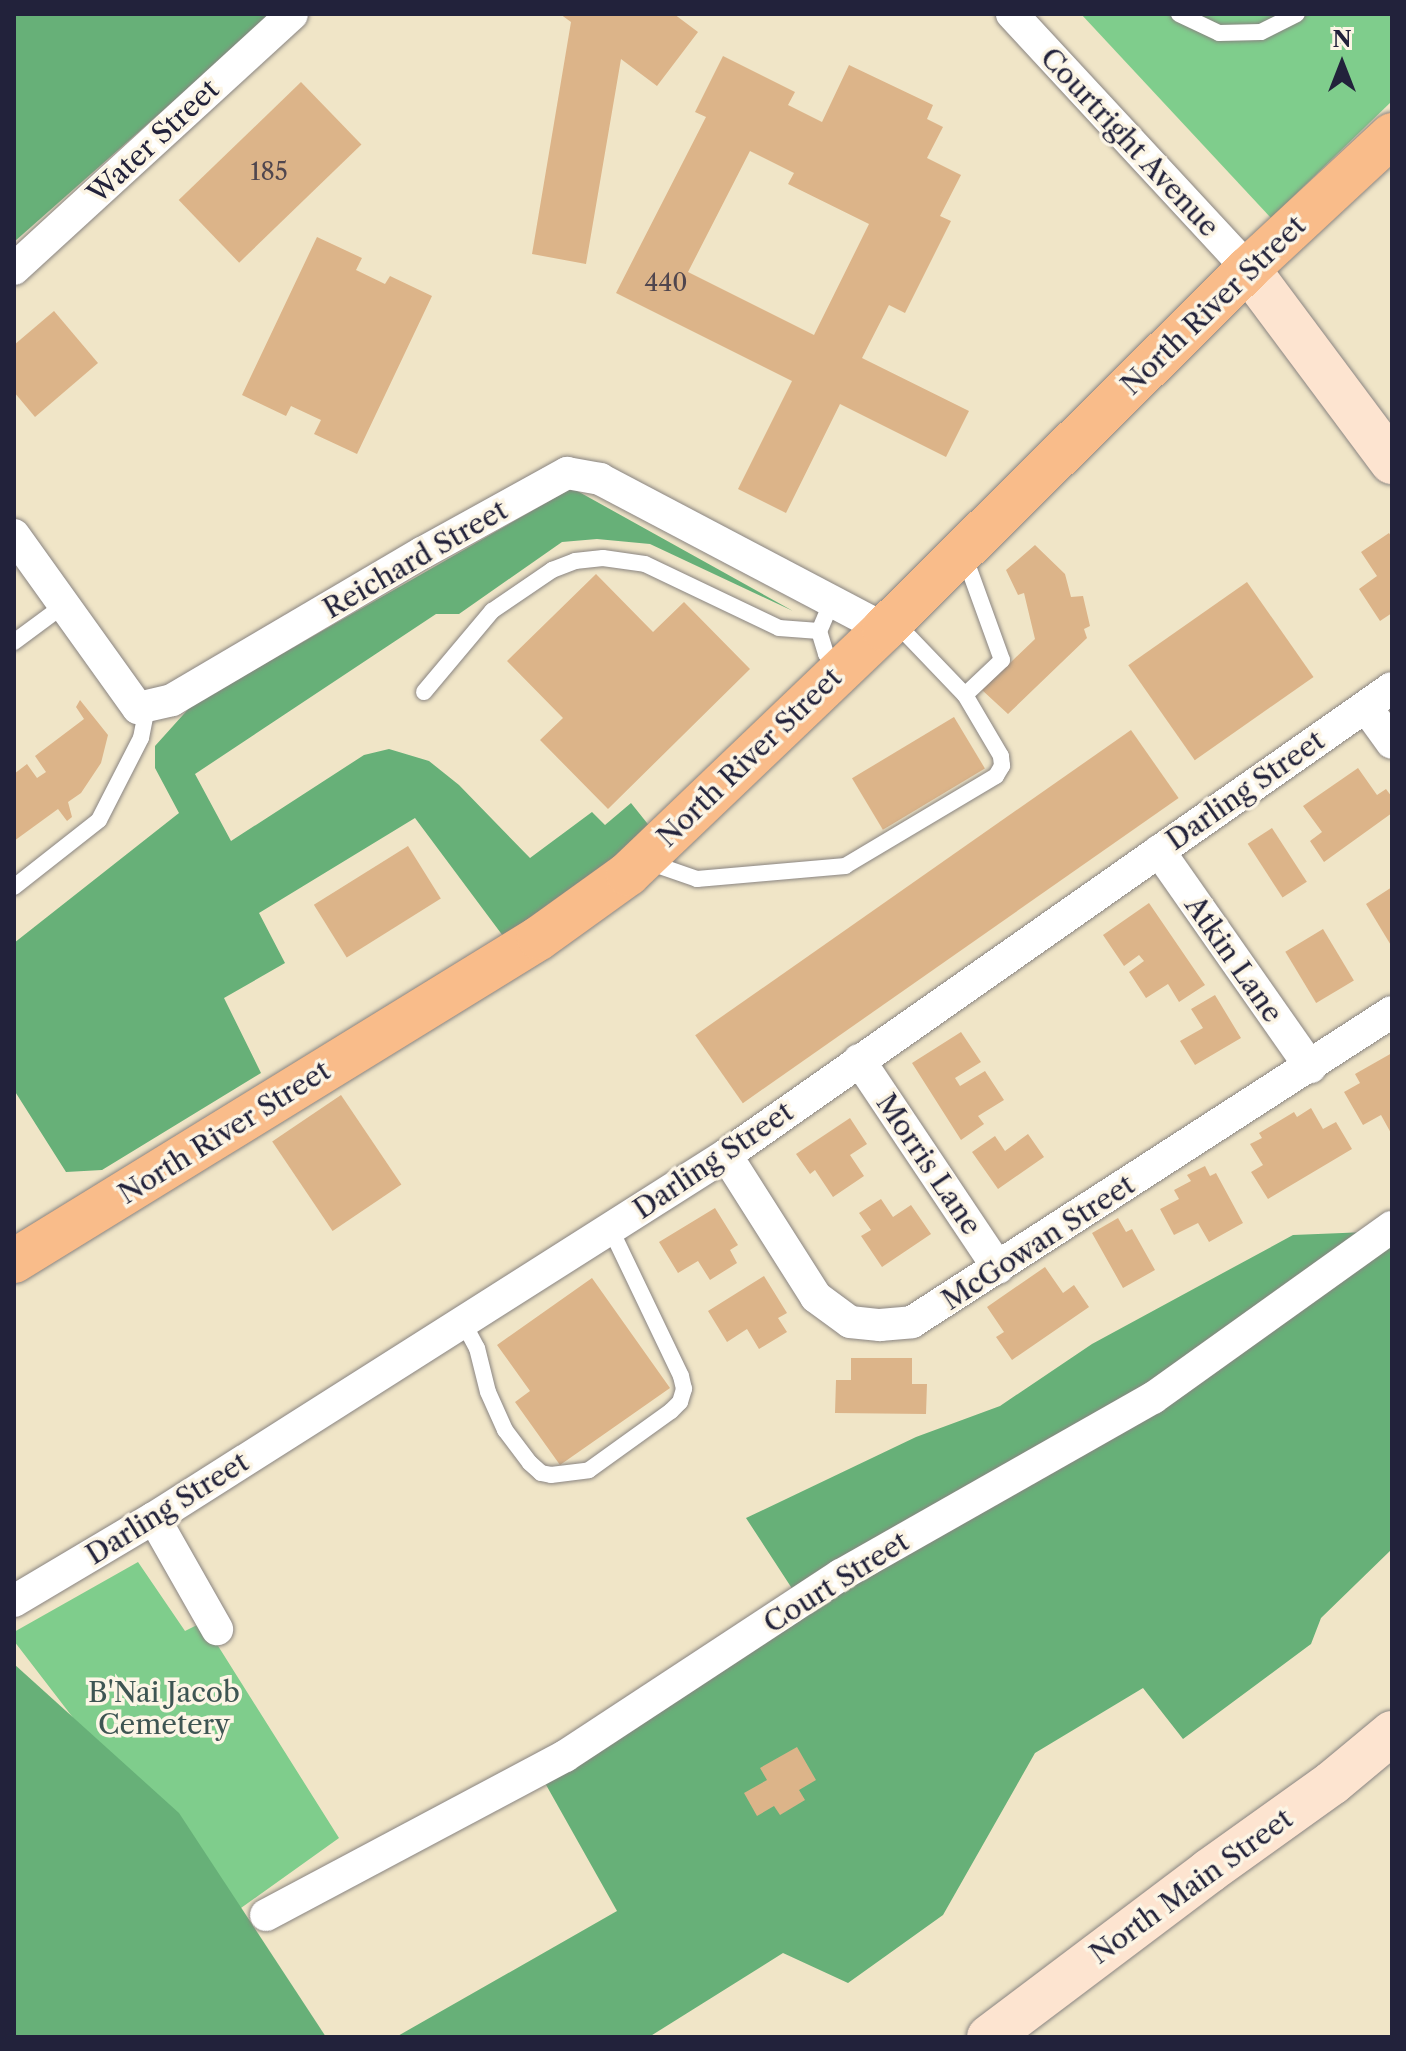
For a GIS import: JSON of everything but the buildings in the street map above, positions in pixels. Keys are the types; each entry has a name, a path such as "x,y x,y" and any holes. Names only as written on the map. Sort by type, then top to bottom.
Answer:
{"main road":[{"name":"North River Street","path":"14,1261 539,938 643,860 963,551 1248,269 1392,135"},
{"name":"Courtright Avenue","path":"1248,269 1392,462"},
{"name":"North Main Street","path":"989,2037 1209,1871 1332,1783 1392,1733"}],"street":[{"name":"Water Street","path":"14,269 292,14"},
{"name":"Courtright Avenue","path":"1012,14 1248,269"},
{"name":"Reichard Street","path":"147,706 172,700 422,553 567,473 600,479 832,601 888,624"},
{"path":"14,535 138,708 147,706"},
{"name":"Darling Street","path":"14,1601 154,1518 726,1155 1392,688"},
{"path":"1366,707 1392,743"},
{"name":"Atkin Lane","path":"1159,851 1310,1067"},
{"name":"McGowan Street","path":"726,1155 816,1297 850,1322 880,1325 912,1322 1392,1012"},
{"name":"Morris Lane","path":"859,1060 998,1268"},
{"name":"Court Street","path":"266,1915 565,1756 841,1575 1153,1398 1392,1227"},
{"path":"154,1518 217,1629"}],"lane":[{"path":"1179,14 1219,33 1261,32 1297,14"},
{"path":"963,551 1002,660 965,695"},
{"path":"424,692 492,611 552,570 575,561 603,558 645,564 779,628 819,631"},
{"path":"832,601 819,631 826,654 844,667"},
{"path":"14,642 64,605"},
{"path":"643,860 697,879 845,866 996,776 1002,766 1001,756 965,695 888,624"},
{"path":"14,887 99,820 141,738 147,706"},
{"path":"463,1322 477,1348 488,1392 505,1430 530,1463 541,1473 551,1475 589,1470 671,1411 680,1402 684,1389 610,1228"}],"green space":[{"path":"14,14 272,14 14,242"},
{"path":"1081,14 1392,14 1392,101 1271,218"},
{"path":"572,488 793,611 650,544 597,539 562,542 459,614 436,614 195,774 231,841 364,755 389,749 429,761 459,785 530,858 592,812 605,825 631,803 651,828 613,869 503,936 415,818 259,913 285,963 224,998 261,1073 102,1170 66,1172 14,1090 14,943 179,813 155,768 155,746 191,706"},
{"path":"1392,1231 1392,1549 1321,1618 1311,1644 1183,1739 1143,1688 1035,1753 943,1915 848,1983 783,1953 649,2037 396,2037 617,1911 545,1783 808,1613 746,1518 916,1437 1000,1406 1092,1344 1293,1235"},
{"name":"B'Nai Jacob Cemetery","path":"138,1562 185,1631 203,1622 339,1838 227,1918 14,1641 14,1632"},
{"path":"14,1664 179,1813 326,2037 14,2037"}]}
